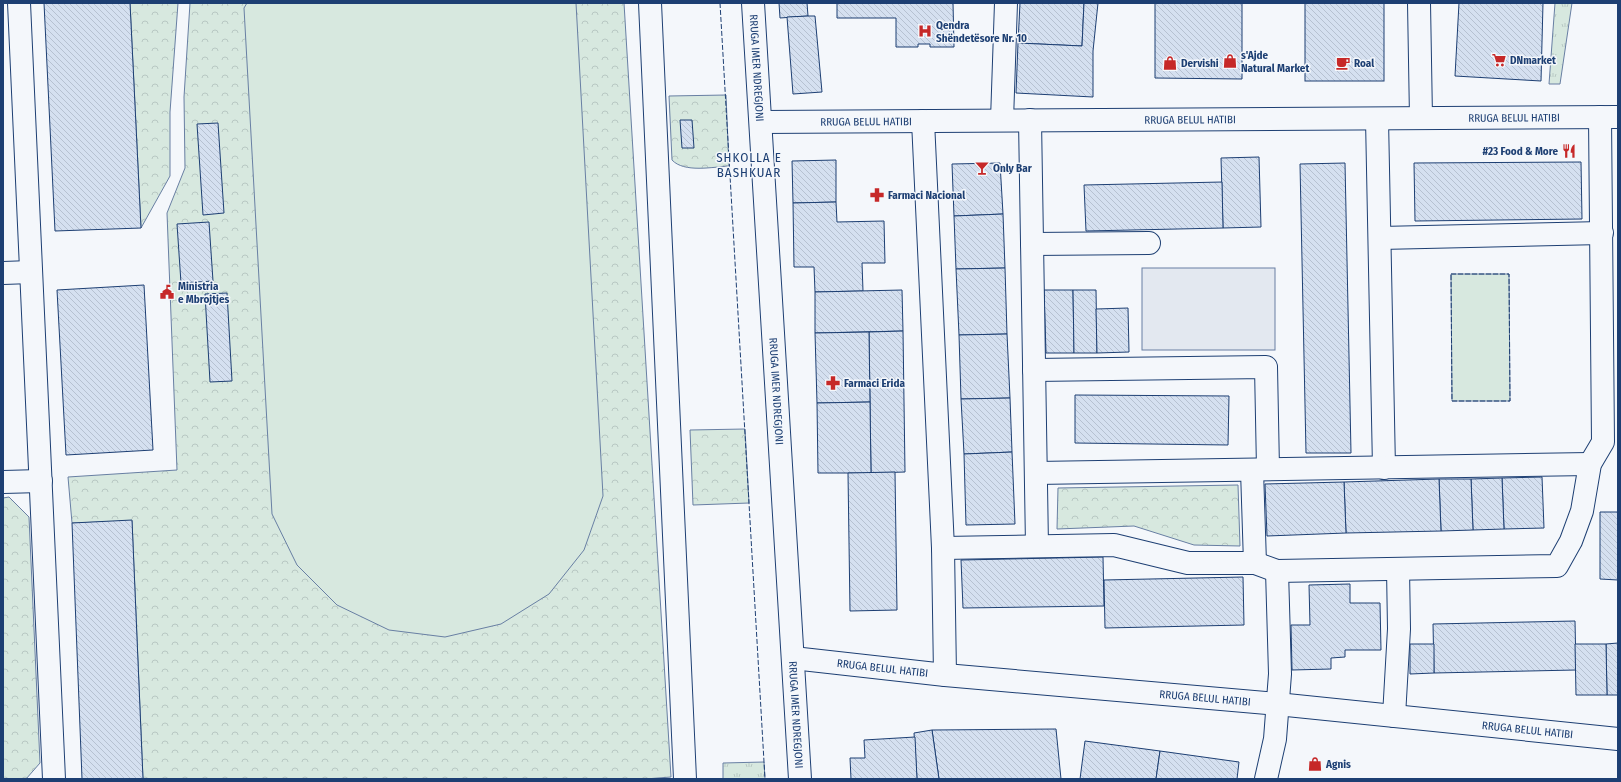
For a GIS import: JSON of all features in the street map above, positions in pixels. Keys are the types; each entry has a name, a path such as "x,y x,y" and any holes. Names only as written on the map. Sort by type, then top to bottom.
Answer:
{"street":[{"path":"19,3 54,779"},
{"path":"650,3 685,779"},
{"name":"RRUGA IMER NDREGJONI","path":"753,3 800,779"},
{"path":"1002,120 1006,3"},
{"path":"1419,3 1421,118"},
{"path":"942,548 1114,545 1188,564 1255,563 1276,571 1557,566 1571,541 1582,511 1590,464 1611,441 1602,233 1609,117"},
{"name":"RRUGA BELUL HATIBI","path":"761,122 1609,117"},
{"path":"1377,118 1384,468"},
{"path":"1030,120 1037,546"},
{"path":"923,121 942,548 945,674"},
{"path":"1380,238 1602,233"},
{"path":"1032,244 1149,243"},
{"path":"3,273 31,272"},
{"path":"1034,370 1266,367 1255,563"},
{"path":"1036,473 1590,464"},
{"path":"3,482 41,481"},
{"path":"1394,716 1399,629 1398,569"},
{"path":"1266,779 1275,739 1280,674 1276,571"},
{"name":"RRUGA BELUL HATIBI","path":"793,658 945,674 1277,704 1618,739"}],"green space":[{"path":"130,3 178,3 170,112 170,176 141,228"},
{"path":"190,3 624,3 671,777 645,779 143,779 132,521 72,523 68,477 177,470 167,213 185,168 184,97"},
{"path":"247,3 576,3 603,496 584,550 549,594 501,624 445,637 389,630 337,605 297,565 272,514 244,8"},
{"path":"1555,3 1572,3 1560,84 1549,84"},
{"path":"726,95 729,166 691,168 677,164 672,160 669,96"},
{"path":"1451,274 1509,274 1510,401 1452,401"},
{"path":"745,429 749,503 693,505 690,430"},
{"path":"1238,485 1240,546 1194,545 1134,526 1057,529 1058,488"},
{"path":"9,497 29,517 40,763 26,779 3,779 3,498"},
{"path":"764,762 765,779 723,779 723,763"}],"shaded area":[{"path":"1142,268 1275,268 1275,350 1142,350"}],"building":[{"path":"44,3 130,3 141,228 55,231"},
{"path":"779,3 807,3 808,16 780,18"},
{"name":"Qendra Shëndetësore Nr. 10","path":"837,3 953,3 954,47 930,47 930,44 918,44 918,47 896,47 896,18 837,18"},
{"path":"1020,3 1084,3 1082,46 1018,43"},
{"path":"1084,3 1098,3 1093,51 1093,97 1016,93 1018,43 1082,46"},
{"path":"1155,3 1242,3 1242,79 1155,78"},
{"path":"1305,3 1384,3 1384,81 1305,81"},
{"path":"1459,3 1543,3 1541,81 1455,76"},
{"path":"815,16 822,92 793,94 787,17"},
{"path":"680,120 692,120 694,148 682,148"},
{"path":"218,123 224,213 203,215 197,124"},
{"path":"1259,157 1261,227 1223,228 1221,158"},
{"path":"836,160 836,202 793,203 792,161"},
{"path":"1581,162 1582,219 1415,221 1414,163"},
{"path":"1000,163 1003,214 954,216 952,164"},
{"path":"1345,163 1351,453 1306,453 1300,164"},
{"path":"1222,182 1223,228 1086,231 1084,185"},
{"path":"836,202 837,222 884,221 885,263 862,263 863,291 815,292 814,267 794,267 793,203"},
{"path":"1003,214 1005,268 956,269 954,216"},
{"path":"209,222 213,281 181,283 177,224"},
{"path":"1005,268 1007,334 959,335 956,269"},
{"path":"144,285 153,450 66,455 57,290"},
{"path":"902,290 903,331 815,333 815,292"},
{"path":"1044,290 1073,290 1074,353 1046,353"},
{"path":"1073,290 1096,290 1097,353 1074,353"},
{"path":"227,293 232,381 210,382 205,294"},
{"path":"1128,308 1129,352 1097,353 1096,309"},
{"path":"903,331 905,472 871,473 869,332"},
{"path":"869,332 870,402 817,403 815,333"},
{"path":"1007,334 1010,398 961,399 959,335"},
{"path":"1075,395 1229,396 1228,445 1075,443"},
{"path":"1010,398 1012,452 964,454 961,399"},
{"path":"870,402 871,473 818,473 817,403"},
{"path":"1012,452 1015,524 966,525 964,454"},
{"path":"895,472 897,610 850,611 848,473"},
{"path":"1542,477 1544,528 1504,529 1502,478"},
{"path":"1502,478 1504,529 1473,530 1471,479"},
{"path":"1439,479 1471,479 1473,530 1441,531"},
{"path":"1439,479 1441,531 1346,533 1344,482"},
{"path":"1344,482 1346,533 1267,536 1265,484"},
{"path":"1600,512 1618,512 1618,580 1600,579"},
{"path":"132,520 143,779 82,779 72,523"},
{"path":"1103,557 1104,606 963,608 961,560"},
{"path":"1243,577 1244,625 1105,628 1104,580"},
{"path":"1350,584 1350,603 1380,603 1381,650 1345,650 1345,657 1331,658 1331,669 1292,670 1291,625 1310,625 1309,585"},
{"path":"1575,621 1576,670 1434,673 1433,624"},
{"path":"1618,643 1618,695 1607,695 1606,644"},
{"path":"1410,644 1434,644 1434,673 1410,674"},
{"path":"1575,644 1606,644 1607,695 1576,695"},
{"path":"1056,729 1061,779 939,779 932,730"},
{"path":"932,730 939,779 917,779 914,733"},
{"path":"915,737 917,779 851,779 850,758 865,758 864,740"},
{"path":"1085,741 1160,751 1156,779 1080,779"},
{"path":"1160,751 1239,762 1237,779 1156,779"}],"fence":[{"path":"720,3 765,779"},
{"path":"1451,274 1509,274 1510,401 1452,401 1451,274"}],"place":[{"name":"Qendra Shëndetësore Nr. 10","path":"925,31"},
{"name":"DNmarket","path":"1499,60"},
{"name":"s'Ajde Natural Market","path":"1230,61"},
{"name":"Dervishi","path":"1170,63"},
{"name":"Roal","path":"1343,63"},
{"name":"#23 Food & More","path":"1569,151"},
{"name":"Only Bar","path":"982,168"},
{"name":"Farmaci Nacional","path":"877,195"},
{"name":"Ministria e Mbrojtjes","path":"167,292"},
{"name":"Farmaci Erida","path":"833,383"},
{"name":"Agnis","path":"1315,764"}],"district":[{"name":"SHKOLLA E BASHKUAR","path":"749,164"}]}
